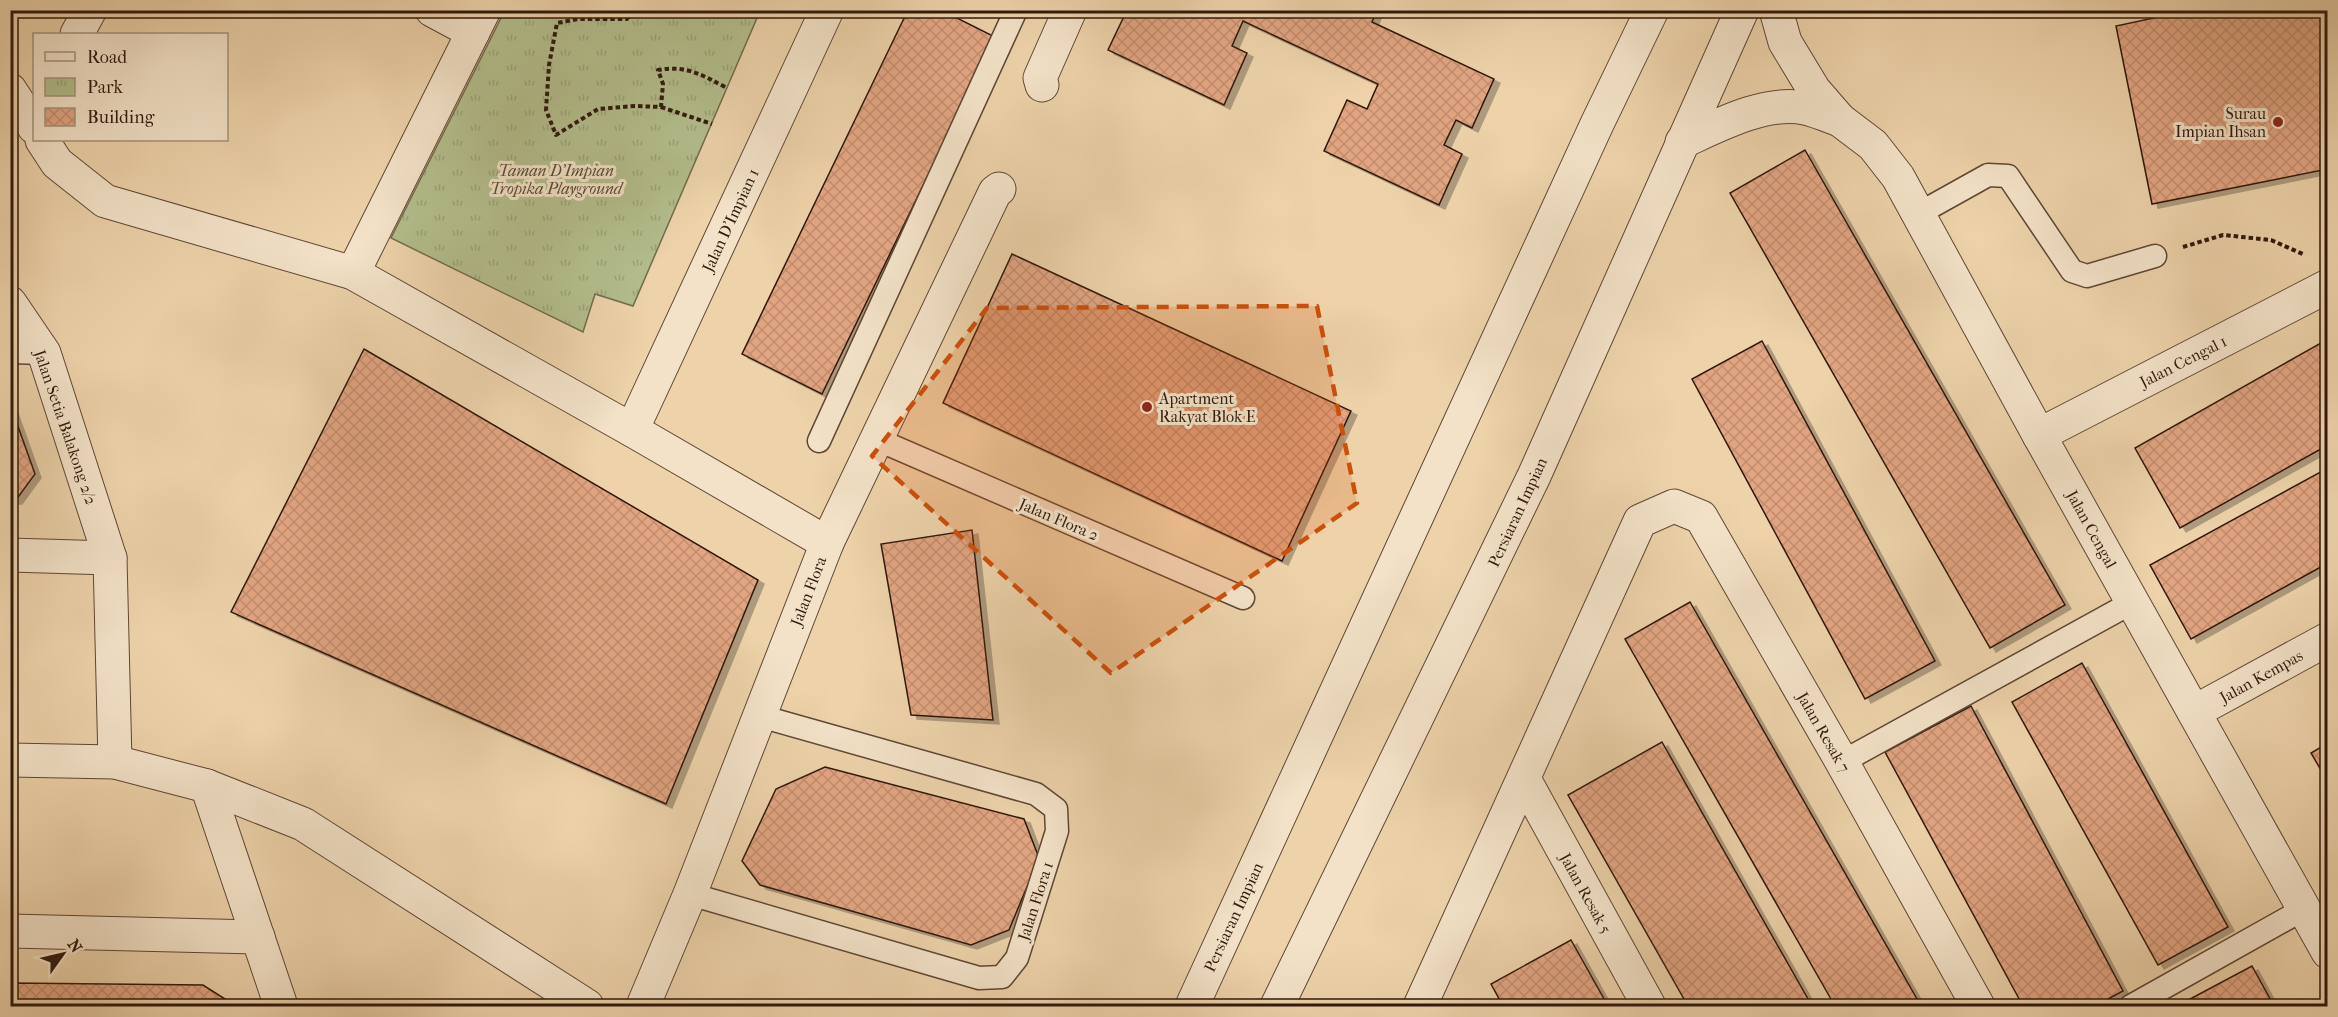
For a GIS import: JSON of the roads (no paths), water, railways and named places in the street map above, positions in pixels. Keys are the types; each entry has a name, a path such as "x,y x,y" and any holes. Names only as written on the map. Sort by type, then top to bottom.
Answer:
{"street":[{"path":"78,33 90,10"},
{"path":"353,273 478,21 432,10"},
{"name":"Jalan D'Impian 1","path":"632,430 827,10"},
{"path":"1042,85 1040,78 1070,10"},
{"name":"Persiaran Impian","path":"1192,1006 1597,124 1652,10"},
{"name":"Persiaran Impian","path":"1277,1006 1534,476 1742,10"},
{"name":"Jalan Cengal","path":"1776,10 1785,42 1814,90 1840,120 1873,145 1898,177 2039,435 2328,951"},
{"path":"10,90 33,121"},
{"name":"Jalan Cengal","path":"1682,142 1728,121 1775,107 1804,108 1840,120"},
{"path":"45,141 57,163 105,201 353,273 827,543"},
{"name":"Jalan Flora","path":"643,1006 690,894 827,543 994,192 999,189"},
{"name":"Jalan Cengal 1","path":"2039,435 2328,286"},
{"name":"Jalan Setia Balakong 2/2","path":"10,303 44,353 110,558 115,762"},
{"name":"Jalan Resak 7","path":"1524,779 1640,521 1674,506 1701,517 1842,762 1978,1006"},
{"path":"10,555 110,558"},
{"name":"Jalan Kempas","path":"2194,712 2328,639"},
{"path":"10,760 115,762 207,786 303,824 588,1006"},
{"path":"1420,1006 1524,779"},
{"name":"Jalan Resak 5","path":"1524,779 1649,1006"},
{"path":"207,786 281,1006"},
{"path":"10,931 258,938"}],"lane":[{"path":"819,441 1015,11"},
{"path":"1918,214 1988,175 2008,176 2072,271 2087,276 2155,256"},
{"path":"10,352 44,353"},
{"name":"Jalan Flora 2","path":"876,439 1243,598"},
{"path":"1842,762 2133,603"},
{"name":"Jalan Flora 1","path":"690,894 979,978 1002,977 1017,958 1057,831 1056,809 1036,794 760,716"},
{"path":"2131,1006 2304,909"}],"place":[{"name":"Surau Impian Ihsan","path":"2278,122"},
{"name":"Apartment Rakyat Blok E","path":"1147,407"}],"park label":[{"name":"Taman D'Impian Tropika Playground","path":"556,179"}]}
